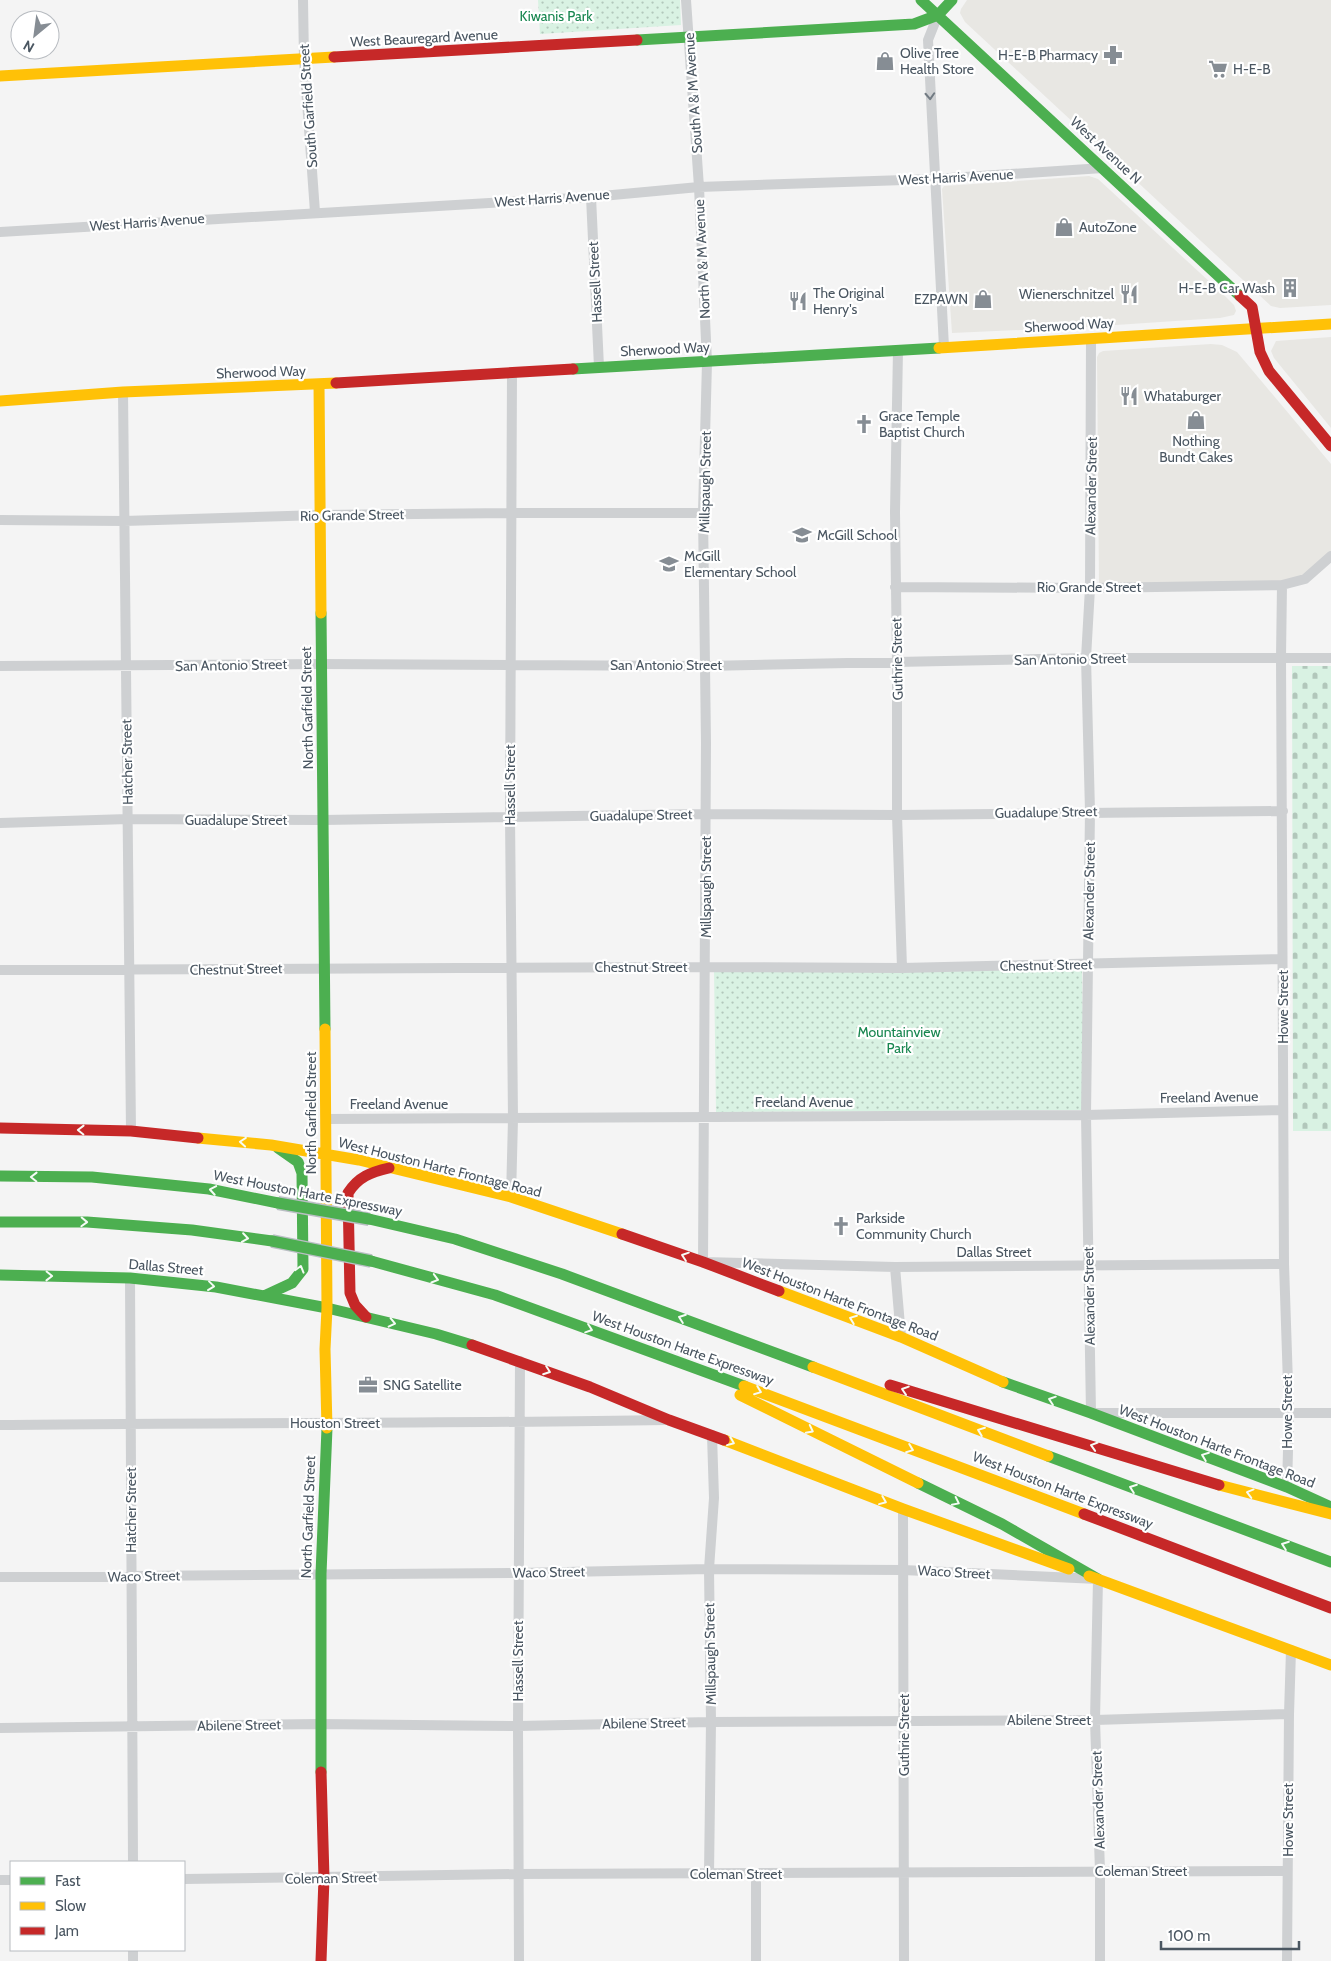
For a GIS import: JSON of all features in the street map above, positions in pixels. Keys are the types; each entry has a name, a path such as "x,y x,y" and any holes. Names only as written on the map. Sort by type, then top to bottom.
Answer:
{"main road":[{"name":"West Avenue N","path":"922,0 1252,306 1260,352 1269,371 1331,446"},
{"path":"938,15 952,0"},
{"name":"West Beauregard Avenue","path":"0,76 914,24 938,15"},
{"name":"Sherwood Way","path":"0,401 123,392 319,384 707,362 1331,324"},
{"name":"North Garfield Street","path":"319,384 327,1308 326,1423 321,1574 320,1724 324,1878 321,1961"},
{"path":"0,1128 132,1131 271,1144 326,1155"},
{"path":"264,1296 291,1285 300,1276 303,1268 302,1173 298,1162 271,1144"},
{"name":"West Houston Harte Frontage Road","path":"326,1155 511,1197 703,1262 901,1337 1007,1384 1091,1413 1287,1487 1331,1507"},
{"path":"366,1317 355,1305 350,1293 348,1193 356,1180 390,1168"},
{"name":"West Houston Harte Expressway","path":"0,1176 92,1177 209,1189 369,1219 455,1239 562,1274 700,1324 1331,1562"},
{"name":"West Houston Harte Expressway","path":"0,1222 87,1222 192,1230 272,1241 371,1261 495,1296 657,1353 1331,1608"},
{"name":"Dallas Street","path":"0,1275 130,1278 216,1287 327,1308"},
{"path":"327,1308 436,1334 520,1361 903,1509 1331,1665"},
{"path":"700,1324 960,1407 1211,1483 1331,1514"},
{"path":"657,1353 1002,1524 1098,1579"}],"street":[{"name":"South Garfield Street","path":"303,0 304,60 315,212"},
{"name":"South A & M Avenue","path":"686,0 699,187"},
{"path":"938,15 928,40 944,347"},
{"name":"West Harris Avenue","path":"0,232 591,197 699,187 934,178 1103,168"},
{"name":"North A & M Avenue","path":"699,187 707,362"},
{"name":"Hassell Street","path":"591,197 600,367"},
{"name":"Alexander Street","path":"1091,339 1090,588 1086,658 1090,811 1086,1115 1091,1413"},
{"name":"Guthrie Street","path":"898,350 895,587 897,815 902,968"},
{"name":"Millspaugh Street","path":"703,1262 706,967 706,666 703,513 707,362"},
{"name":"Hassell Street","path":"511,1197 513,1119 510,968 512,373"},
{"name":"Hatcher Street","path":"123,392 132,1131"},
{"name":"Rio Grande Street","path":"0,520 124,521 321,515 703,513"},
{"path":"1282,585 1304,579 1331,556"},
{"name":"Rio Grande Street","path":"895,587 1090,588 1282,585"},
{"name":"Howe Street","path":"1282,585 1284,1264 1289,1414 1287,1487"},
{"name":"San Antonio Street","path":"0,666 322,664 706,666 1086,658 1331,658"},
{"name":"Guadalupe Street","path":"0,823 706,814 897,815 1090,811 1283,811"},
{"name":"Chestnut Street","path":"0,970 902,968 1282,960"},
{"name":"Freeland Avenue","path":"326,1119 1086,1115 1283,1110"},
{"name":"Dallas Street","path":"703,1262 894,1267 1284,1264"},
{"path":"894,1267 901,1337"},
{"name":"Hatcher Street","path":"130,1278 133,1861"},
{"name":"Hassell Street","path":"519,1961 517,1874 520,1361"},
{"path":"1091,1413 1331,1413"},
{"name":"Houston Street","path":"0,1425 520,1423 669,1420"},
{"name":"Millspaugh Street","path":"709,1874 711,1722 709,1569 714,1498 712,1434"},
{"name":"Guthrie Street","path":"903,1509 904,1961"},
{"name":"Waco Street","path":"0,1577 518,1573 709,1569 903,1570 1098,1579"},
{"name":"Alexander Street","path":"1098,1579 1095,1720 1100,1871 1100,1961"},
{"name":"Howe Street","path":"1287,1961 1289,1714 1292,1650"},
{"name":"Abilene Street","path":"0,1728 320,1724 518,1726 711,1722 1095,1720 1289,1714"},
{"name":"Coleman Street","path":"185,1880 517,1874 1287,1871"},
{"path":"756,1874 756,1961"}],"shaded area":[{"path":"967,0 1331,0 1331,305 1280,308 1271,306 965,22 960,13"},
{"path":"1089,176 1098,179 1224,295 1234,305 1236,311 1234,315 1220,318 1086,327 952,333 942,189 944,186"},
{"path":"1331,337 1331,428 1274,358 1271,351 1276,341"},
{"path":"1211,344 1222,345 1237,352 1331,464 1331,562 1307,582 1099,584 1097,357 1103,351"}],"green space":[{"name":"Kiwanis Park","path":"538,0 680,0 681,25 540,34"},
{"path":"1292,666 1331,666 1331,1131 1293,1131"},
{"name":"Mountainview Park","path":"1082,968 1084,1110 716,1112 714,970"}],"traffic: fast":[{"path":"921,0 1240,296"},
{"path":"637,40 914,24 938,15 952,0"},
{"path":"573,369 939,348"},
{"path":"321,613 325,1029"},
{"path":"264,1296 292,1283 303,1269 302,1173 298,1162 278,1148"},
{"path":"0,1176 92,1177 209,1189 278,1203"},
{"path":"278,1203 369,1219"},
{"path":"369,1219 455,1239 562,1274 813,1367"},
{"path":"0,1222 87,1222 192,1230 272,1241"},
{"path":"272,1241 371,1261"},
{"path":"371,1261 495,1295 744,1386"},
{"path":"0,1275 130,1278 216,1287 327,1308 436,1334 472,1345"},
{"path":"1003,1382 1287,1487 1331,1507"},
{"path":"321,1772 321,1574 327,1428"},
{"path":"1048,1456 1331,1562"},
{"path":"918,1483 1002,1524 1098,1579"}],"traffic: slow":[{"path":"0,76 334,57"},
{"path":"939,348 1331,324"},
{"path":"0,401 123,392 336,383"},
{"path":"319,384 321,613"},
{"path":"325,1029 327,1308 325,1349 327,1428"},
{"path":"198,1138 271,1145 359,1160 511,1197 622,1234"},
{"path":"779,1291 901,1337 1003,1382"},
{"path":"813,1367 1048,1456"},
{"path":"744,1386 1084,1514"},
{"path":"740,1395 918,1483"},
{"path":"724,1440 903,1509 1069,1569"},
{"path":"1219,1485 1331,1514"},
{"path":"1089,1576 1331,1665"}],"traffic: jam":[{"path":"334,57 637,40"},
{"path":"1240,296 1252,307 1260,352 1269,371 1331,446"},
{"path":"336,383 573,369"},
{"path":"0,1128 131,1131 198,1138"},
{"path":"366,1317 355,1305 350,1293 348,1193 361,1179 376,1171 389,1168"},
{"path":"622,1234 779,1291"},
{"path":"472,1345 590,1387 669,1420 724,1440"},
{"path":"890,1385 1219,1485"},
{"path":"1084,1514 1331,1608"},
{"path":"321,1772 324,1878 321,1961"}],"place":[{"name":"H-E-B Pharmacy","path":"1113,55"},
{"name":"Olive Tree Health Store","path":"885,61"},
{"name":"H-E-B","path":"1218,69"},
{"name":"AutoZone","path":"1064,227"},
{"name":"H-E-B Car Wash","path":"1290,288"},
{"name":"Wienerschnitzel","path":"1129,294"},
{"name":"EZPAWN","path":"983,299"},
{"name":"The Original Henry's","path":"798,301"},
{"name":"Whataburger","path":"1129,396"},
{"name":"Nothing Bundt Cakes","path":"1196,420"},
{"name":"Grace Temple Baptist Church","path":"864,424"},
{"name":"McGill School","path":"802,535"},
{"name":"McGill Elementary School","path":"669,564"},
{"name":"Parkside Community Church","path":"841,1226"},
{"name":"SNG Satellite","path":"368,1385"}]}
